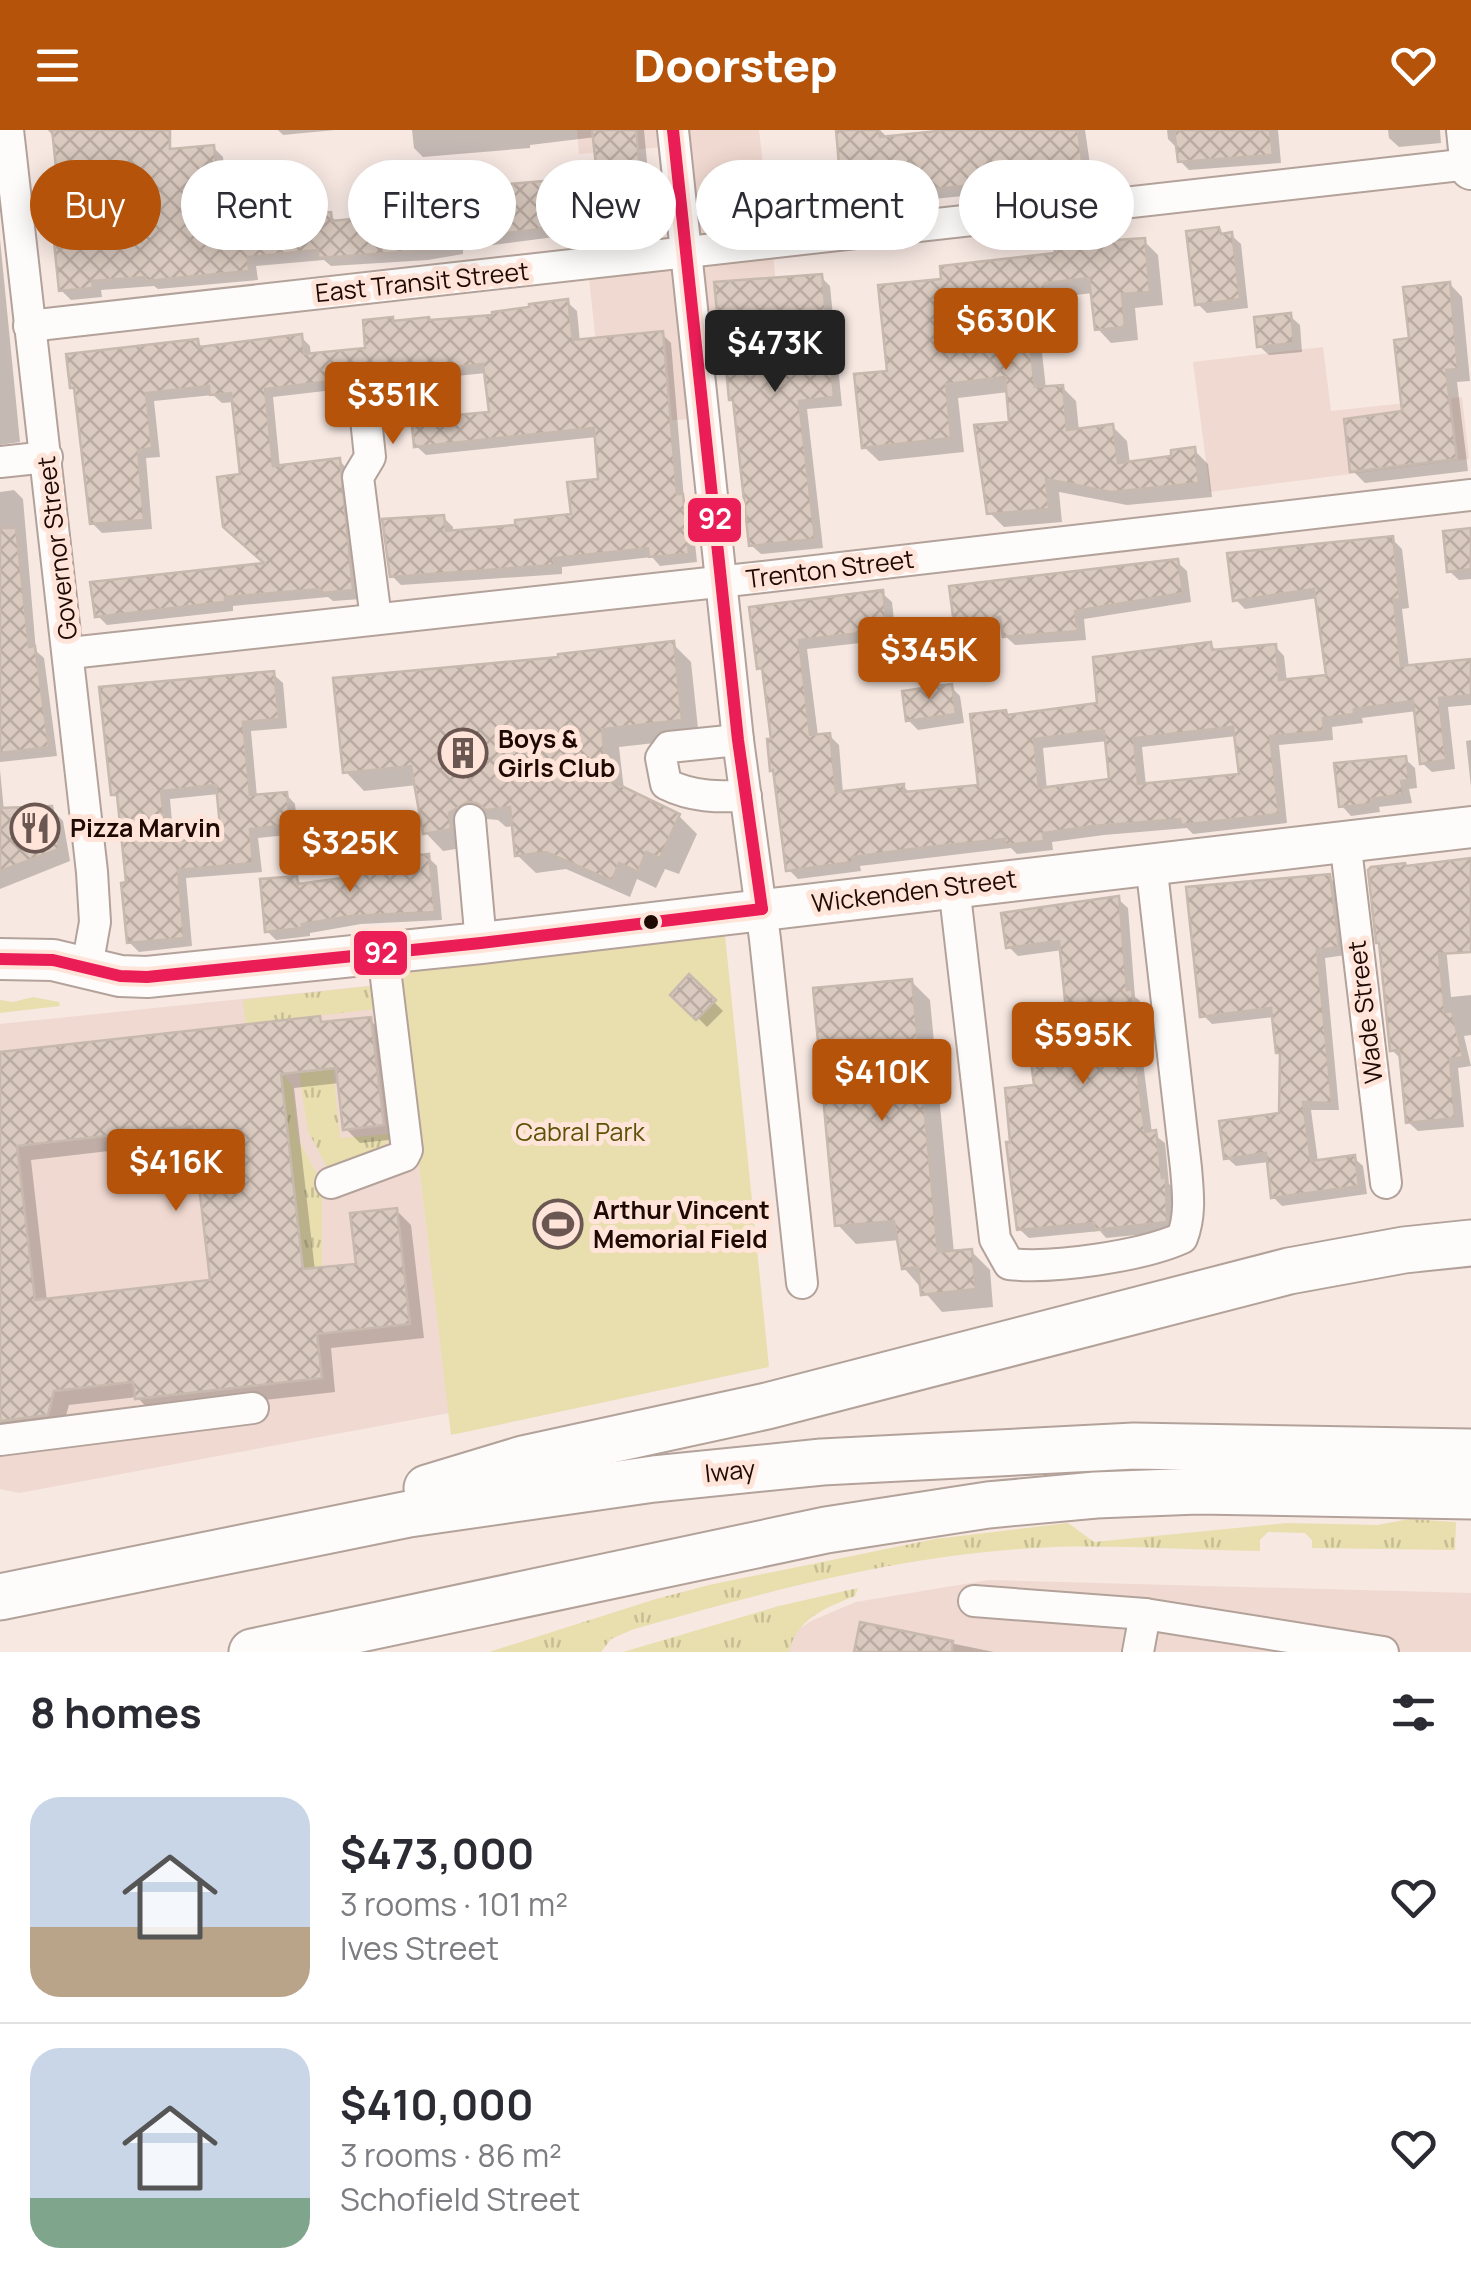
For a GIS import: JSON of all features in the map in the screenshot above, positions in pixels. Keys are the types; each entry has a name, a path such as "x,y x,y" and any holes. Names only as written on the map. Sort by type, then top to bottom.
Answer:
{"highway":[{"path":"220,1550 523,1460 767,1406 1250,1280 1326,1263 1471,1243"},
{"name":"Iway","path":"0,1597 346,1524 654,1479 822,1462 1118,1446 1463,1473"},
{"name":"Iway","path":"252,1652 807,1534 988,1505 1463,1473"},
{"path":"297,1652 468,1606"}],"main road":[{"path":"1467,130 1471,166"},
{"name":"Wickenden Street","path":"0,959 53,960 120,976 147,977 481,943 1471,827"}],"street":[{"name":"Governor Street","path":"8,130 8,196 30,326 70,653 94,906 87,967"},
{"path":"673,130 738,740 762,909 802,1283"},
{"name":"East Transit Street","path":"30,326 1471,166"},
{"path":"366,419 370,457 358,477 376,619"},
{"path":"0,462 46,457"},
{"name":"Trenton Street","path":"70,653 1471,494"},
{"path":"738,740 669,747 661,758 662,772 666,784 680,792 710,797 746,796"},
{"path":"470,820 481,943"},
{"name":"Wade Street","path":"1345,840 1386,1183"},
{"path":"954,886 994,1239 1008,1264 1056,1264 1164,1246 1182,1238 1186,1227 1186,1168 1152,863"},
{"path":"330,1183 404,1156 407,1150 383,953"},
{"path":"0,1440 253,1408"},
{"path":"974,1601 1145,1614 1383,1652"},
{"path":"1138,1652 1145,1614"}],"shaded area":[{"path":"577,130 759,130 762,160 696,160 696,250 772,250 784,354 692,361 699,418 605,427 587,260 678,249 676,160 668,160 666,147 579,154"},
{"path":"1323,347 1331,411 1462,397 1469,459 1210,492 1193,362"},
{"path":"397,983 449,1413 19,1493 0,1489 0,1024"},
{"path":"989,1580 1471,1593 1471,1652 761,1652 813,1620 856,1602"}],"green space":[{"name":"Cabral Park","path":"725,935 769,1367 451,1435 396,971"},
{"path":"380,985 376,1009 246,1024 243,1000"},
{"path":"33,997 59,1002 60,1006 0,1013 0,1000 13,1002"},
{"path":"333,1068 340,1138 390,1134 388,1103 397,1132 379,1151 332,1177 308,1131 299,1072"},
{"path":"280,1071 292,1085 299,1141 322,1183 322,1267 303,1270"},
{"path":"1409,1519 1456,1522 1455,1550 1312,1548 1312,1540 1305,1533 1268,1532 1260,1540 1260,1551 1053,1547 999,1551 893,1565 737,1601 634,1629 611,1639 601,1652 489,1652 709,1585 935,1539 1068,1523 1094,1542 1288,1523 1378,1525"},
{"path":"858,1588 855,1596 806,1623 789,1652 623,1652 779,1606"}],"building":[{"path":"52,130 170,130 170,149 214,145 215,160 181,160 181,250 318,250 248,257 249,271 145,281 145,277 92,281 93,288 59,291 55,250 161,250 161,160 55,160"},
{"path":"592,130 636,130 639,160 595,160"},
{"path":"836,130 879,130 880,137 947,130 1078,130 1082,160 959,160 959,187 939,189 939,160 839,160"},
{"path":"1174,130 1270,130 1273,155 1178,162"},
{"path":"536,182 536,229 516,232 516,183"},
{"path":"331,212 332,221 348,219 348,250 423,250 417,251 318,258 318,250 328,250"},
{"path":"1219,227 1221,234 1232,232 1240,299 1195,305 1186,231"},
{"path":"1145,238 1150,292 1122,294 1125,327 1095,330 1089,278 1045,283 1046,292 1024,294 1035,387 1063,385 1067,430 1113,424 1118,463 1171,456 1171,450 1195,447 1199,483 1111,492 1046,479 1049,509 987,514 974,425 1009,422 1005,377 946,384 951,438 862,448 854,374 887,371 878,285 941,279 940,266 1055,253 1055,250 1134,250 1134,239"},
{"path":"822,274 834,397 799,401 815,539 749,546 733,400 729,400 726,368 732,368 726,321 718,322 714,282"},
{"path":"1450,282 1458,369 1446,370 1457,459 1350,472 1344,419 1402,411 1394,340 1409,338 1403,287"},
{"path":"568,299 573,340 663,331 677,494 683,494 689,554 649,557 648,548 554,558 554,565 390,577 382,519 444,515 446,531 515,525 515,520 571,514 567,482 598,479 594,428 414,447 408,384 365,387 364,377 265,389 273,466 340,458 353,590 225,597 225,602 95,617 90,582 264,563 223,527 217,477 240,474 231,393 210,395 209,386 146,393 152,448 138,450 144,520 90,524 74,388 70,388 66,354 198,339 199,347 302,334 304,354 365,348 363,320 492,315 529,304","holes":["483,364 489,412 444,416 439,369"]},
{"path":"1291,313 1294,343 1257,347 1254,317"},
{"path":"0,528 16,528 29,647 35,646 49,747 0,753"},
{"path":"1471,528 1471,569 1447,572 1443,531"},
{"path":"1393,536 1400,599 1394,600 1401,666 1471,659 1471,695 1439,698 1446,760 1420,764 1413,701 1354,709 1354,714 1323,718 1324,731 1270,736 1279,814 1181,825 1180,819 1093,826 1043,833 1044,841 1005,845 1005,839 911,849 786,871 773,770 770,771 767,739 771,739 762,668 757,669 749,607 883,590 887,630 799,640 810,735 830,733 836,792 904,784 904,792 978,785 970,714 1006,710 1007,715 1097,703 1093,657 1211,642 1212,650 1276,644 1279,680 1326,675 1314,589 1233,601 1227,553","holes":["1233,727 1239,774 1138,784 1134,738","1101,730 1109,779 1039,788 1034,739"]},
{"path":"1178,559 1183,593 1075,611 1078,631 1003,637 1000,617 954,624 949,586"},
{"name":"Boys & Girls Club","path":"674,641 682,720 602,729 607,779 680,814 660,858 646,852 638,872 619,863 612,881 546,852 515,856 510,807 486,810 467,802 449,813 451,829 423,834 411,766 343,773 333,678 558,657"},
{"path":"274,671 279,719 243,722 250,795 287,792 290,825 250,829 253,863 178,870 184,938 127,943 121,883 126,882 117,795 111,795 99,687","holes":["216,785 221,837 167,842 161,791"]},
{"path":"952,684 956,714 906,721 902,691"},
{"path":"1406,756 1409,780 1401,781 1404,794 1371,799 1371,804 1339,807 1334,763"},
{"name":"Pizza Marvin","path":"52,806 59,849 0,871 0,808"},
{"path":"429,854 435,912 351,916 265,932 260,879 297,876 298,884 349,877 348,869 394,864 393,858"},
{"path":"1471,858 1471,952 1439,954 1445,1012 1452,1011 1463,1057 1450,1059 1455,1118 1406,1123 1399,1050 1390,1051 1368,870"},
{"path":"1330,874 1339,947 1317,950 1332,1103 1303,1102 1311,1161 1355,1155 1359,1186 1271,1198 1266,1153 1224,1159 1219,1121 1279,1113 1280,1053 1276,1053 1271,1008 1200,1017 1186,887"},
{"path":"1119,896 1127,990 1132,989 1135,1013 1130,1013 1145,1132 1156,1130 1162,1178 1166,1177 1167,1222 1094,1230 1094,1223 1017,1230 1006,1142 1010,1142 1005,1088 1034,1085 1029,1046 1069,1041 1059,941 1006,948 1001,913"},
{"path":"689,974 716,1000 696,1020 670,995"},
{"path":"912,979 938,1252 972,1249 976,1289 921,1295 918,1267 902,1269 894,1221 835,1226 813,988"},
{"path":"320,1016 321,1022 371,1017 384,1125 343,1130 336,1068 281,1074 303,1269 356,1264 350,1213 397,1208 410,1324 317,1334 322,1378 135,1399 133,1382 54,1391 48,1415 0,1421 0,1052","holes":["192,1126 210,1280 35,1300 17,1146"]},
{"path":"860,1622 953,1641 952,1652 854,1652"}],"transit line":[{"name":"92","path":"673,130 738,740 762,909"},
{"name":"92","path":"0,959 53,960 120,976 147,977 762,909"}],"place":[{"name":"Boys & Girls Club","path":"463,753"},
{"name":"Pizza Marvin","path":"35,828"},
{"name":"Arthur Vincent Memorial Field","path":"558,1224"}]}
